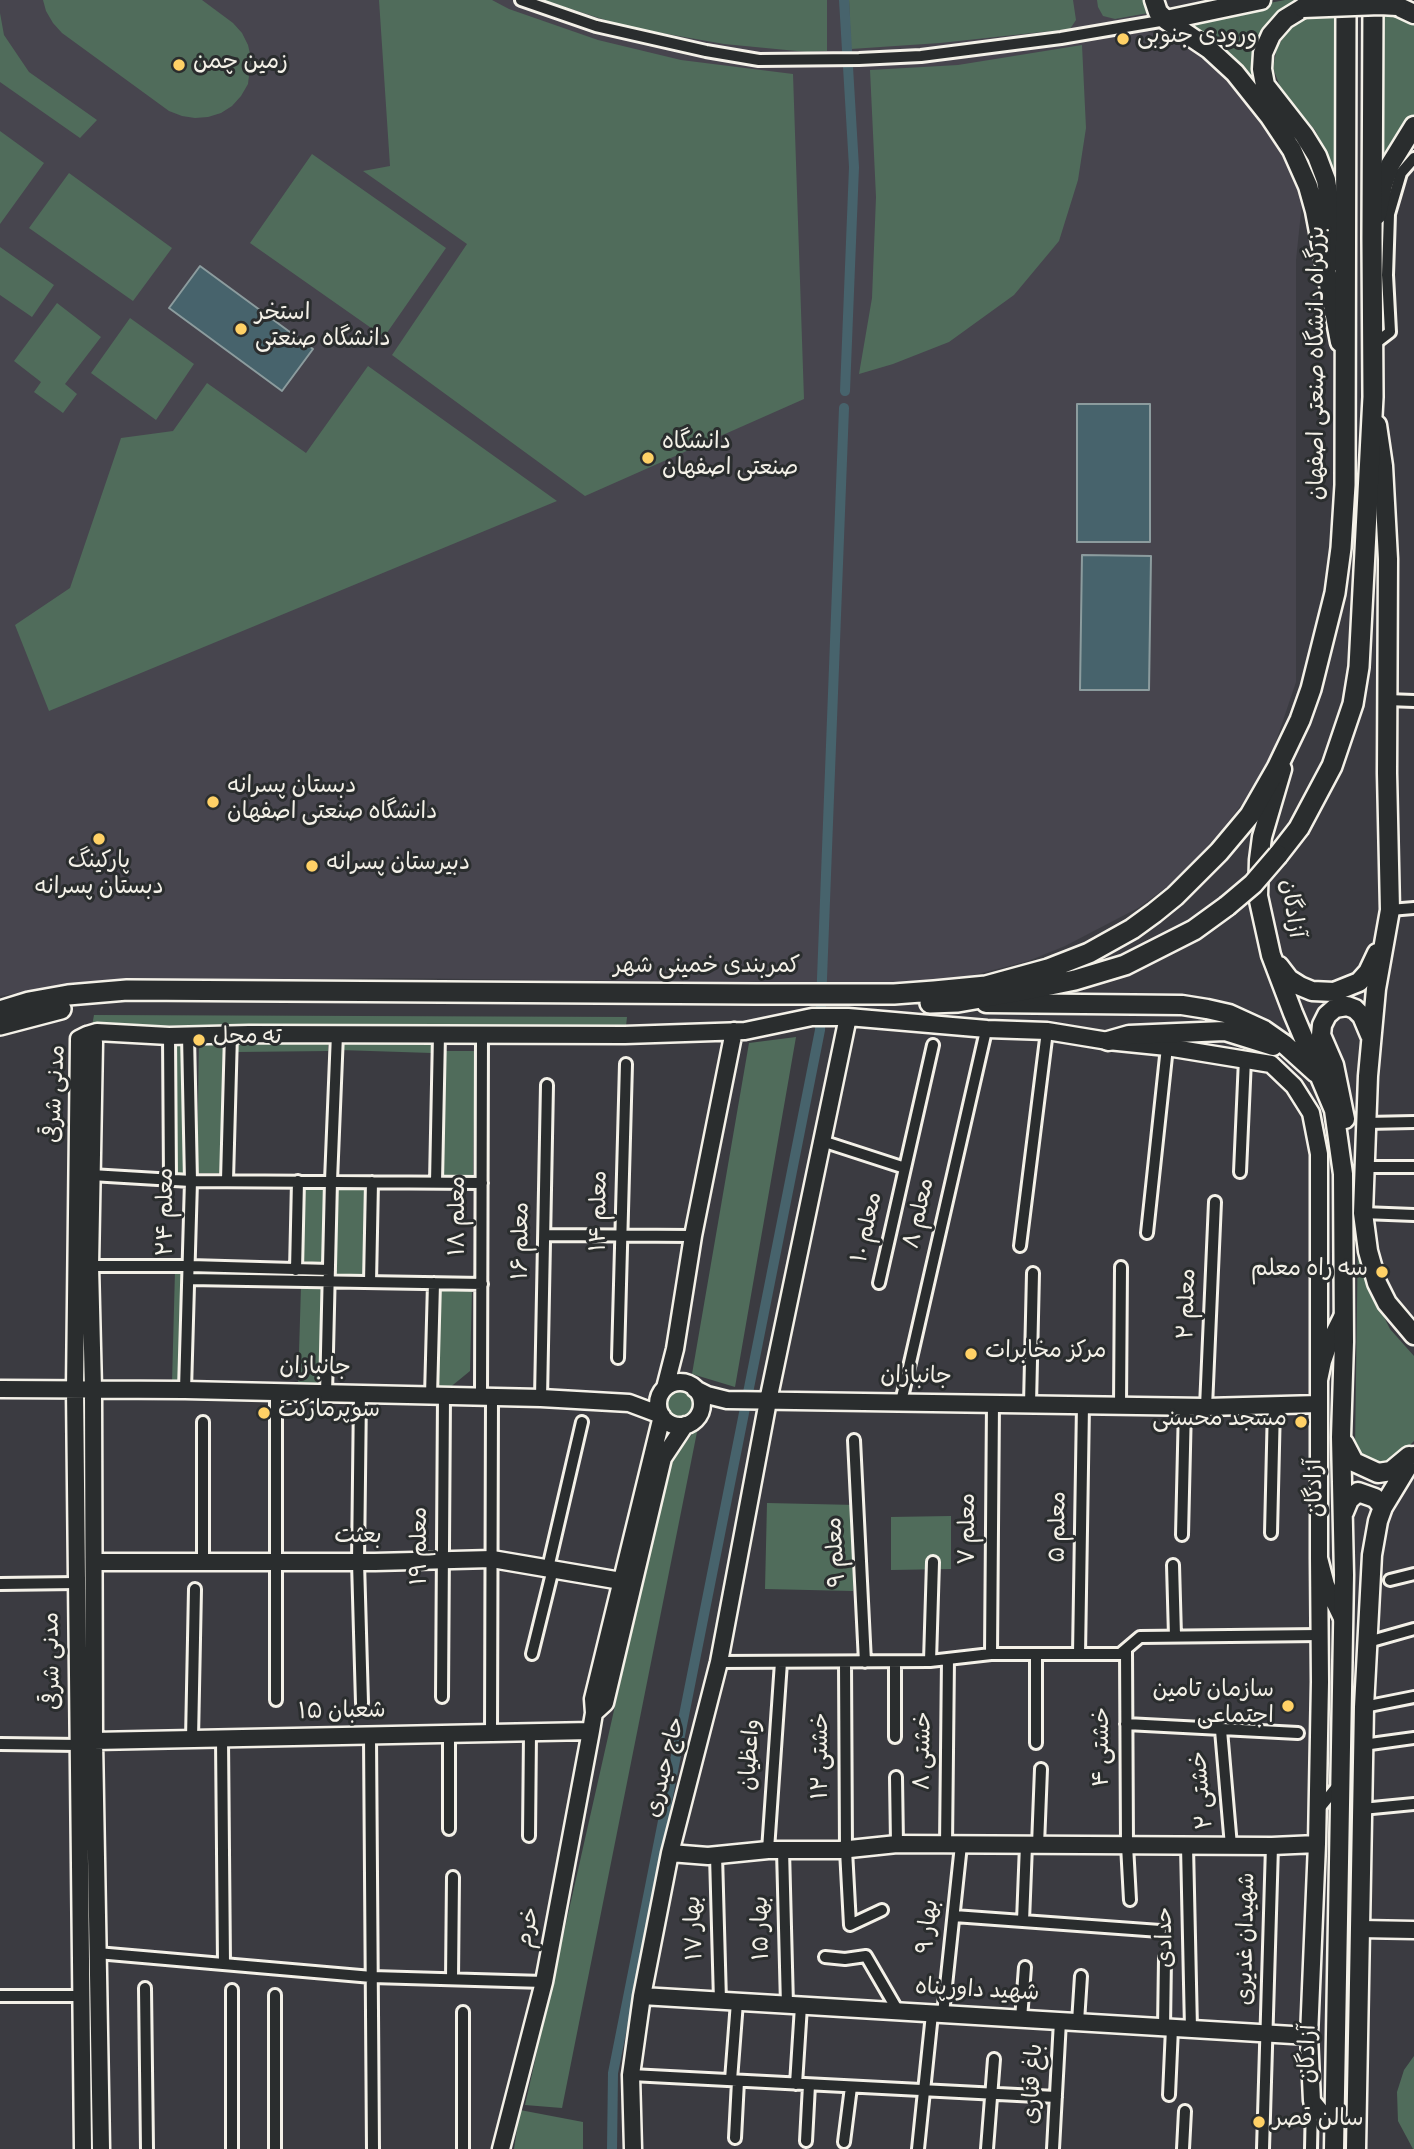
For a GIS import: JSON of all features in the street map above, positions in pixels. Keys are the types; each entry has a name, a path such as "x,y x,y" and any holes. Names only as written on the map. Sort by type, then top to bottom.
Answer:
{"highway":[{"name":"بزرگراه دانشگاه صنعتی اصفهان","path":"1300,720 1320,658 1335,593 1345,485 1346,0"},
{"path":"1373,0 1373,397"},
{"name":"کمربندی خمینی شهر","path":"0,1011 29,1002 68,995 127,990 756,999 840,1008 958,1002 1075,980 1125,965 1194,930 1252,884 1299,828 1332,766 1353,704 1359,667 1373,397"},
{"name":"کمربندی خمینی شهر","path":"840,1008 894,994 986,986 1048,970 1089,953 1132,929 1198,875 1250,815 1300,720"},
{"name":"کمربندی خمینی شهر","path":"0,1025 73,1007 125,1003 756,999"}],"main road":[{"path":"1154,0 1158,12 1166,20 1209,48 1235,73 1292,150 1308,186 1315,211 1346,372"},
{"path":"1166,20 1261,0"},
{"path":"1345,294 1326,180 1317,156 1304,135 1265,85 1262,53 1271,35 1284,19 1303,8 1380,5 1397,6 1414,14"},
{"path":"1371,239 1390,165 1414,126"},
{"path":"1373,397 1383,466 1388,559 1390,910 1376,989 1371,1039 1363,1213 1368,1251 1377,1283 1387,1303 1414,1335"},
{"name":"آزادگان","path":"1300,720 1269,810 1258,860 1258,896 1271,955 1334,1110 1343,1174 1342,1781 1334,2149"},
{"path":"1271,955 1289,979 1300,986 1312,991 1334,992 1359,982 1368,972 1385,936"},
{"path":"958,1002 1182,1005 1207,1009 1229,1014 1264,1030 1322,1078"},
{"path":"1343,1174 1345,1111 1334,1065 1321,1035 1322,1025 1327,1015 1335,1008 1347,1006 1362,1016 1371,1039"},
{"path":"1108,1041 1129,1035 1225,1031 1259,1040 1304,1062"},
{"path":"1341,1437 1354,1462 1378,1473 1391,1471 1414,1454"},
{"name":"آزادگان","path":"1356,2149 1363,1745 1372,1555 1383,1507 1414,1454"},
{"path":"1344,1512 1349,1500 1357,1492 1375,1498 1383,1507"},
{"path":"1342,1660 1346,1672 1349,1730 1358,1732 1364,1712"}],"street":[{"path":"521,0 596,26 759,60 920,56 993,48 1166,20"},
{"path":"1373,345 1390,332 1388,214 1401,173 1414,158"},
{"path":"1387,700 1414,701"},
{"path":"1390,910 1414,908"},
{"path":"87,1035 97,1032 169,1036 625,1035 745,1031 840,1008 987,1029 1047,1031 1271,1064 1294,1086 1311,1113 1319,1154 1320,1635 1318,1810 1309,2036 1311,2149"},
{"name":"حاج حیدری","path":"633,2149 631,2075 642,1996 670,1853 719,1662 768,1401 822,1141 840,1008"},
{"path":"661,1416 658,1402 675,1349 693,1236 734,1031"},
{"path":"1020,1246 1047,1031"},
{"path":"227,1180 231,1034"},
{"path":"326,1394 337,1034"},
{"name":"مدنی شرقی","path":"83,2149 82,1996 87,1743 93,1562 90,1266 94,1042 87,1035 79,1039 75,1389 77,1583 87,1743 97,1953 101,2149"},
{"name":"معلم ۲۴","path":"185,1390 191,1181 188,1035"},
{"path":"436,1182 439,1035"},
{"name":"معلم ۱۸","path":"482,1035 482,1283 492,1559 491,1734"},
{"name":"معلم ۸","path":"901,1402 985,1035"},
{"path":"169,1036 170,1179"},
{"name":"معلم ۱۰","path":"879,1283 933,1045"},
{"path":"1147,1233 1167,1047"},
{"path":"1240,1172 1245,1059"},
{"name":"معلم ۱۴","path":"618,1358 626,1064"},
{"name":"معلم ۱۶","path":"541,1398 547,1085"},
{"path":"1366,1123 1414,1122"},
{"path":"822,1141 905,1168"},
{"path":"1364,1167 1414,1167"},
{"path":"92,1175 191,1181 482,1183"},
{"path":"296,1270 298,1181"},
{"path":"370,1282 372,1182"},
{"name":"معلم ۲","path":"1206,1407 1215,1202"},
{"path":"1363,1213 1414,1215"},
{"path":"545,1235 693,1236"},
{"path":"90,1266 296,1270 370,1282 482,1283"},
{"path":"1120,1405 1121,1267"},
{"path":"1030,1404 1033,1273"},
{"path":"189,1279 329,1276"},
{"name":"معلم ۱۹","path":"434,1283 445,1560 442,1697"},
{"path":"1319,1380 1330,1342 1343,1315"},
{"path":"675,1349 690,1386 701,1398 701,1405 690,1421"},
{"path":"629,1403 678,1382 707,1395 727,1400"},
{"name":"جانبازان","path":"0,1389 276,1392 541,1398 629,1403"},
{"path":"276,1392 276,1700"},
{"path":"360,1394 358,1562 362,1703"},
{"path":"629,1403 661,1416 671,1424 690,1421 727,1400"},
{"name":"جانبازان","path":"727,1400 1206,1407 1319,1404"},
{"name":"معلم ۷","path":"991,1654 993,1403"},
{"name":"معلم ۵","path":"1079,1652 1083,1405"},
{"path":"1271,1533 1274,1405"},
{"path":"1182,1535 1185,1406"},
{"name":"خرم","path":"594,1713 605,1703 657,1457 661,1416"},
{"name":"خرم","path":"501,2149 544,1982 591,1731 593,1699 621,1581 657,1457 690,1421"},
{"path":"203,1562 204,1422"},
{"path":"531,1654 582,1422"},
{"name":"معلم ۹","path":"855,1440 865,1662"},
{"path":"1319,1558 1326,1585 1342,1618"},
{"name":"بعثت","path":"93,1562 492,1559 621,1581"},
{"path":"930,1661 933,1562"},
{"path":"1173,1565 1175,1636"},
{"path":"1390,1580 1414,1574"},
{"path":"0,1584 77,1583"},
{"path":"192,1739 195,1588"},
{"path":"1368,1642 1414,1629"},
{"path":"719,1662 895,1662 991,1654 1120,1654 1140,1637 1320,1635"},
{"name":"خشتی ۴","path":"1126,1649 1127,1845 1130,1900"},
{"path":"1036,1654 1036,1743"},
{"name":"خشتی ۸","path":"948,1659 953,1845"},
{"name":"واعظیان","path":"776,1850 781,1662"},
{"name":"خشتی ۱۲","path":"845,1662 846,1850 850,1925 882,1910"},
{"path":"895,1662 895,1737"},
{"path":"1364,1712 1414,1697"},
{"path":"1126,1724 1298,1733"},
{"name":"خشتی ۲","path":"1221,1730 1231,1846"},
{"name":"۱۵ شعبان","path":"87,1743 591,1731"},
{"path":"529,1836 530,1733"},
{"path":"449,1735 449,1829"},
{"path":"370,1737 373,2149"},
{"path":"1363,1745 1414,1738"},
{"path":"222,1739 224,1964"},
{"path":"0,1744 87,1743"},
{"path":"1023,1921 1041,1769"},
{"path":"896,1777 897,1844"},
{"path":"1318,1810 1342,1781"},
{"path":"1362,1808 1414,1804"},
{"path":"670,1853 716,1855 776,1850 846,1850 897,1844 1317,1844"},
{"name":"بهار ۹","path":"918,2148 924,2090 954,1916 953,1845"},
{"name":"حدادی","path":"1187,1846 1191,2029"},
{"name":"شهیدان غدیری","path":"1262,2149 1272,1846"},
{"name":"بهار ۱۵","path":"776,1850 794,2005 796,2084"},
{"name":"بهار ۱۷","path":"716,1855 735,2081 735,2138"},
{"path":"452,1979 453,1877"},
{"path":"954,1916 1160,1931"},
{"path":"1360,1929 1414,1930"},
{"path":"97,1953 372,1977 544,1982"},
{"path":"825,1957 845,1959 866,1956 898,2011"},
{"path":"1165,1958 1169,2095"},
{"path":"1021,2019 1025,1967"},
{"path":"1078,2022 1081,1976"},
{"path":"145,1988 147,2149"},
{"path":"232,1990 232,2149"},
{"path":"275,1995 275,2149"},
{"path":"0,1996 82,1996"},
{"name":"شهید داورپناه","path":"642,1996 1309,2036"},
{"path":"463,2012 463,2149"},
{"name":"باغ قناری","path":"1053,2149 1060,2021"},
{"path":"987,2149 994,2059"},
{"path":"631,2075 1056,2098"},
{"path":"806,2140 809,2084"},
{"path":"844,2142 851,2087"},
{"path":"1312,2101 1334,2128"},
{"path":"1183,2149 1185,2111"}],"shaded area":[{"name":"دانشگاه صنعتی اصفهان","path":"0,0 1146,0 1148,32 1184,41 1225,78 1266,127 1296,172 1303,193 1296,260 1296,682 1270,759 1252,791 1197,858 1167,887 1138,908 1065,946 1028,961 966,977 922,983 874,984 386,978 82,983 0,996"}],"green space":[{"name":"زمین چمن","path":"43,0 202,0 242,33 251,58 248,84 232,106 221,113 195,118 169,111 62,33 46,11"},
{"path":"379,0 492,0 509,9 598,40 681,60 793,74 804,399 585,496 392,355 467,244 363,171 390,166"},
{"path":"543,0 827,0 827,51 807,52 724,44 627,27"},
{"path":"849,0 1073,0 1076,20 1070,29 940,43 851,49"},
{"path":"1097,0 1147,0 1154,12 1115,19 1103,16"},
{"path":"1285,0 1310,0 1255,65 1310,162 1325,198 1328,216 1305,165 1177,21"},
{"path":"0,13 4,35 29,72 97,120 80,138 0,82"},
{"path":"1341,13 1340,202 1328,155 1315,130 1282,92 1273,68 1277,47 1290,28 1306,14"},
{"path":"1379,13 1391,13 1414,22 1414,119 1381,174"},
{"path":"1082,45 1086,128 1078,180 1059,241 1014,295 949,342 859,374 872,298 876,197 870,70 958,65"},
{"path":"0,131 44,163 0,224"},
{"path":"312,154 446,248 384,337 250,243"},
{"path":"69,173 172,248 133,301 29,228"},
{"path":"0,247 54,285 32,317 0,295"},
{"path":"57,303 101,337 65,384 77,394 63,413 34,392 41,382 14,361"},
{"path":"130,318 194,364 156,420 91,373"},
{"path":"368,366 557,501 49,711 15,625 70,588 121,438 173,431 207,383 306,453"},
{"path":"94,1015 627,1017 625,1035 357,1025 92,1026"},
{"path":"796,1037 735,1387 692,1374 749,1043"},
{"path":"173,1039 185,1039 184,1173 172,1173"},
{"path":"328,1039 328,1051 237,1052 237,1040"},
{"path":"340,1039 432,1041 432,1053 340,1050"},
{"path":"199,1040 226,1040 224,1173 197,1173"},
{"path":"441,1051 475,1051 473,1176 440,1175"},
{"path":"301,1184 328,1185 326,1264 300,1263"},
{"path":"338,1186 367,1187 364,1277 335,1276"},
{"path":"1358,1234 1364,1271 1374,1297 1390,1329 1414,1356 1414,1441 1399,1456 1384,1464 1371,1463 1355,1449"},
{"path":"175,1271 185,1271 182,1383 172,1383"},
{"path":"301,1286 327,1287 324,1387 298,1387"},
{"path":"441,1289 472,1289 470,1371 448,1389 438,1389"},
{"path":"679,1389 689,1393 693,1403 689,1413 679,1417 669,1413 665,1403 669,1393"},
{"path":"698,1427 562,2108 525,2105 670,1462"},
{"path":"767,1503 856,1505 853,1591 765,1589"},
{"path":"951,1516 951,1569 891,1570 891,1517"},
{"path":"1414,2056 1413,2149 1398,2121 1397,2092 1404,2070"},
{"path":"520,2110 583,2122 583,2149 514,2149"}],"water":[{"name":"استخر دانشگاه صنعتی","path":"200,266 313,349 282,391 169,308"},
{"path":"1077,404 1150,404 1150,542 1077,542"},
{"path":"1082,555 1151,556 1149,690 1080,690"}],"waterway":[{"path":"844,0 854,167 845,391"},
{"path":"612,2149 613,2073 820,1030 844,408"}],"place":[{"name":"ورودی جنوبی","path":"1123,39"},
{"name":"زمین چمن","path":"179,65"},
{"name":"استخر دانشگاه صنعتی","path":"241,329"},
{"name":"دانشگاه صنعتی اصفهان","path":"648,458"},
{"name":"دبستان پسرانه دانشگاه صنعتی اصفهان","path":"213,802"},
{"name":"پارکینگ دبستان پسرانه","path":"99,839"},
{"name":"دبیرستان پسرانه","path":"312,866"},
{"name":"ته محل","path":"199,1040"},
{"name":"سه راه معلم","path":"1382,1272"},
{"name":"مرکز مخابرات","path":"971,1354"},
{"name":"سوپرمارکت","path":"264,1413"},
{"name":"مسجد محسنی","path":"1301,1422"},
{"name":"سازمان تامین اجتماعی","path":"1288,1706"},
{"name":"سالن قصر","path":"1259,2122"}]}
